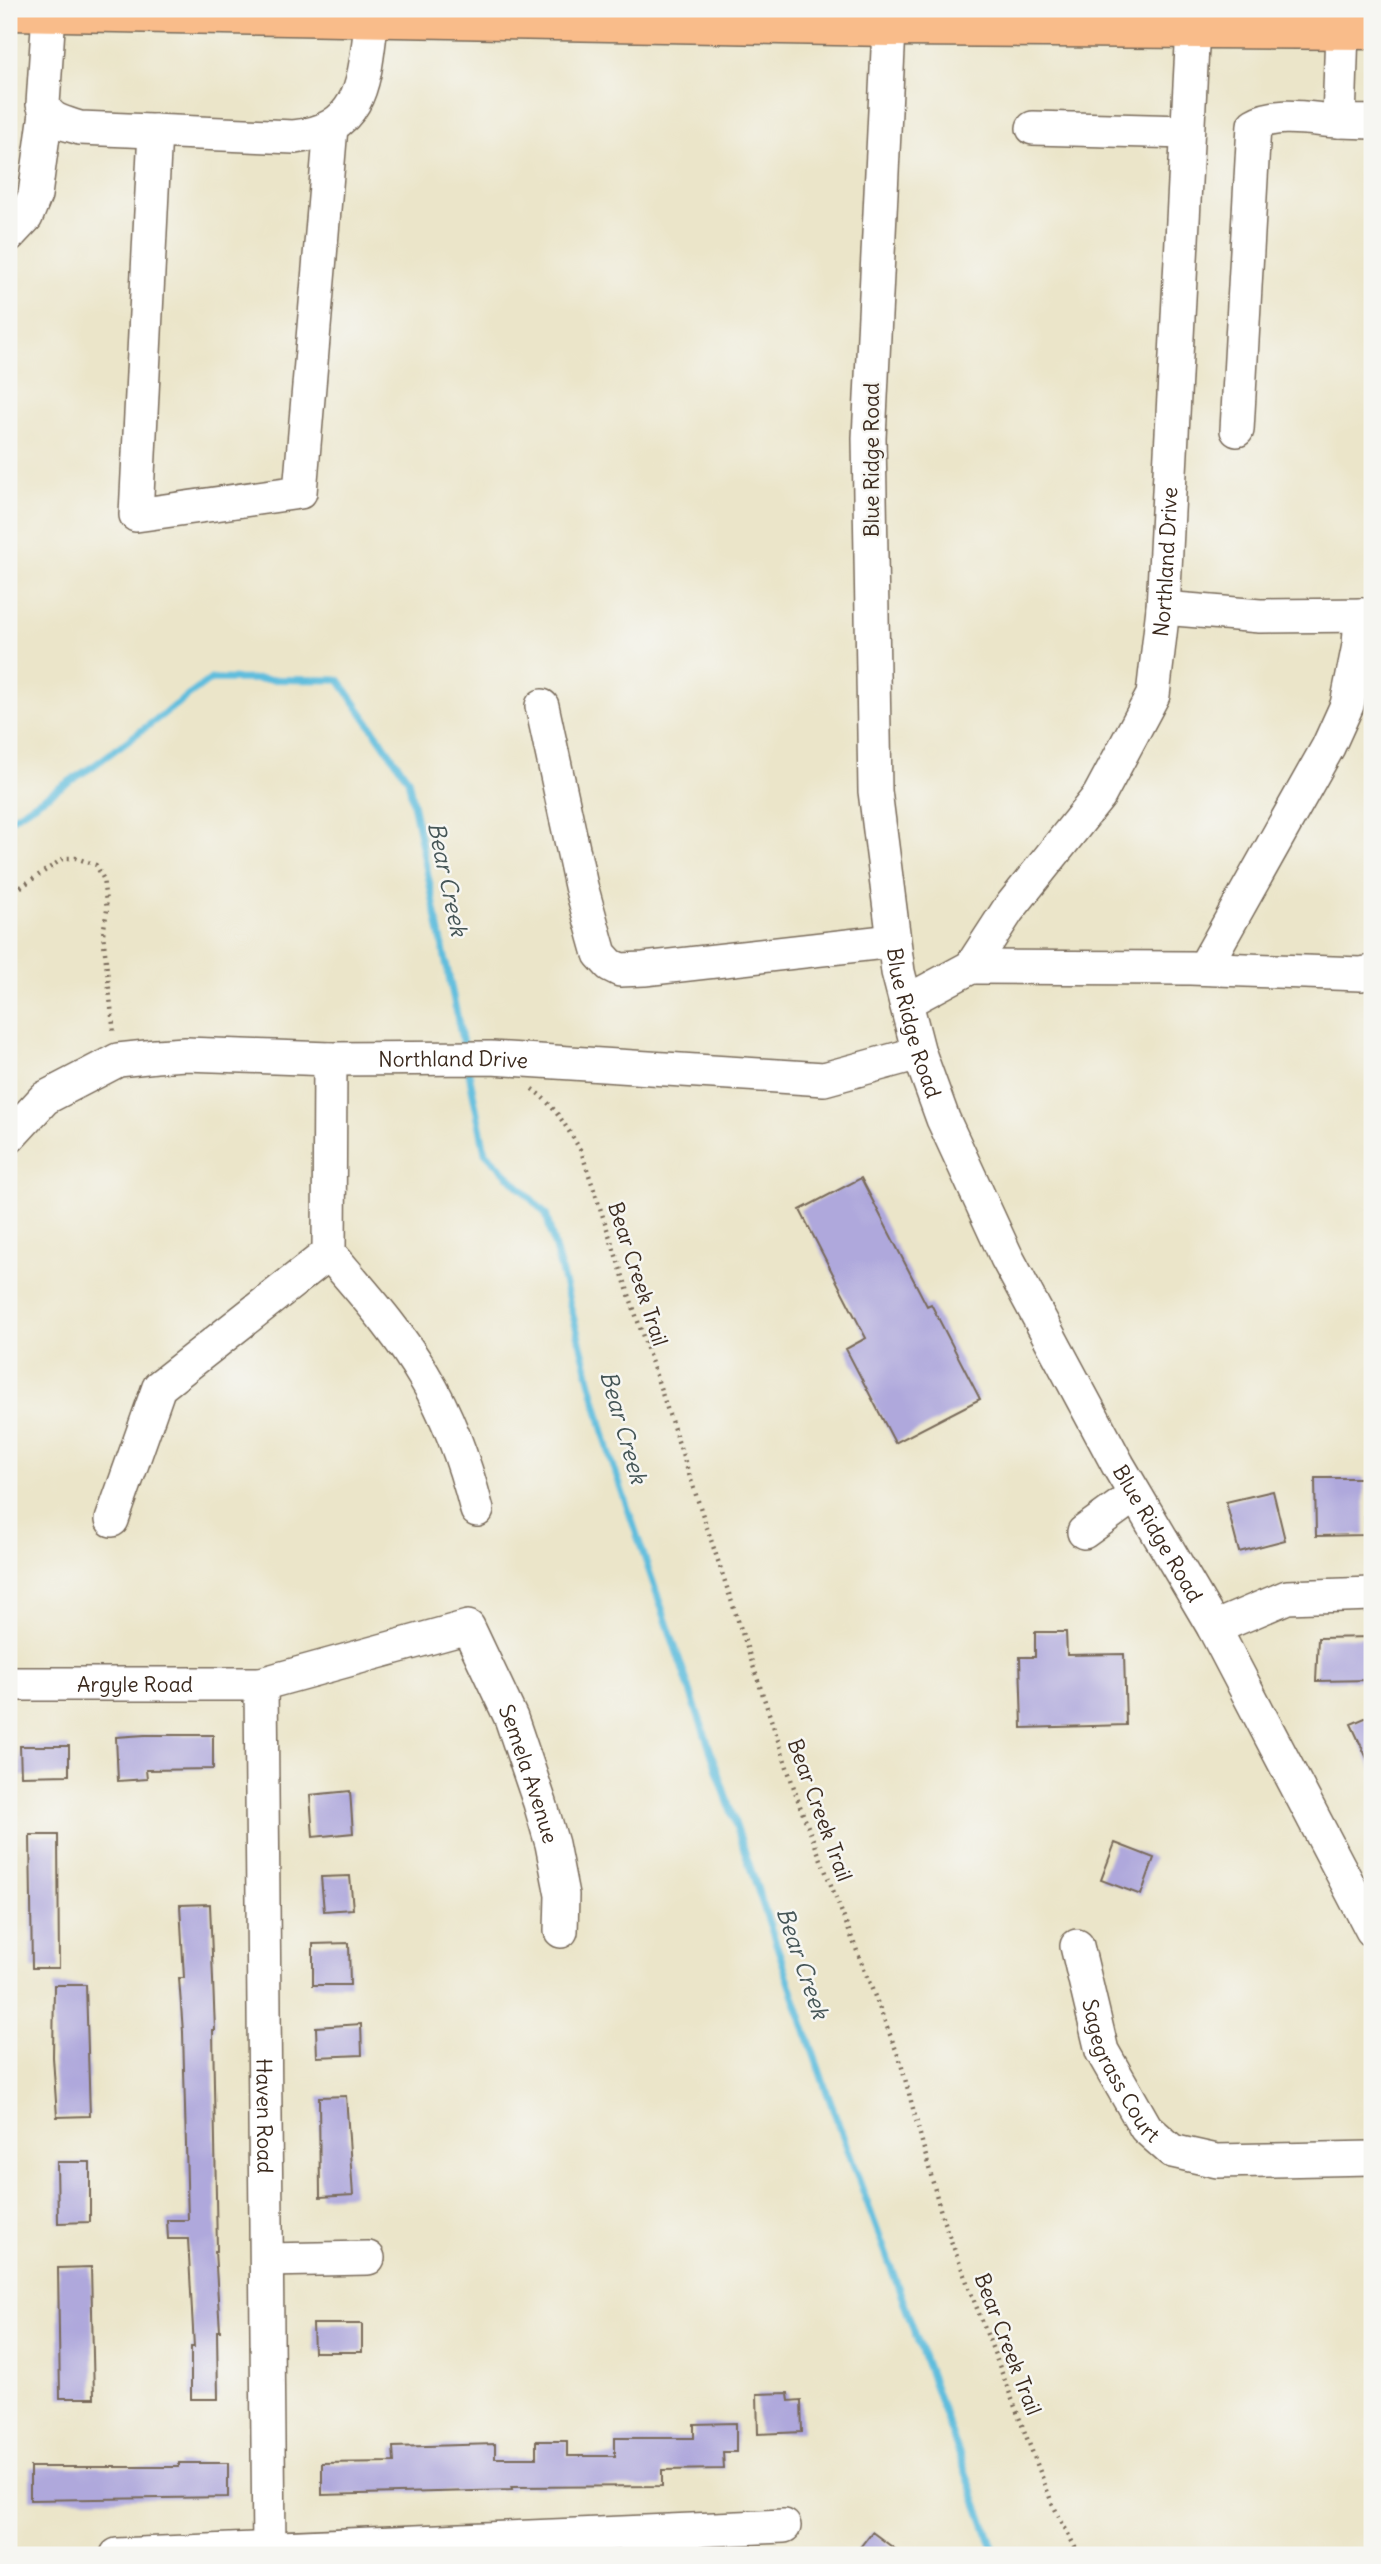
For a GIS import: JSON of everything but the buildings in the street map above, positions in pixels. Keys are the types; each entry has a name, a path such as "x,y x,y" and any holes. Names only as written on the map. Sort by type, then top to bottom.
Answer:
{"main road":[{"path":"9,11 372,18 890,18 1357,29"}],"street":[{"path":"9,235 26,216 35,195 46,113 44,85 65,11"},
{"path":"46,113 56,121 80,128 294,137 315,135 331,127 352,109 364,80 372,18"},
{"name":"Blue Ridge Road","path":"890,18 869,438 874,791 893,941 906,1002 919,1053 943,1119 1007,1258 1135,1495 1214,1628 1372,1930"},
{"name":"Northland Drive","path":"906,1002 971,967 1008,910 1099,796 1153,695 1163,608 1193,27"},
{"path":"1339,121 1357,29"},
{"path":"1237,430 1254,125 1276,117 1372,122"},
{"path":"155,131 136,515 300,492 331,127"},
{"path":"1033,128 1188,132"},
{"path":"1163,608 1261,616 1366,615 1347,705 1338,726 1204,968"},
{"path":"542,706 582,886 600,954 610,965 621,970 644,969 893,941"},
{"path":"971,967 1204,968 1361,974 1372,972"},
{"name":"Northland Drive","path":"9,1137 45,1097 118,1060 185,1054 330,1059 491,1058 824,1079 919,1053"},
{"path":"330,1059 329,1253 371,1302 424,1375 452,1431 477,1510"},
{"path":"112,1520 159,1387 329,1253"},
{"path":"1084,1532 1135,1495"},
{"path":"1214,1628 1287,1597 1372,1594"},
{"name":"Argyle Road","path":"9,1684 261,1684 468,1627"},
{"name":"Semela Avenue","path":"468,1627 512,1718 540,1803 552,1844 562,1895 561,1931"},
{"name":"Haven Road","path":"261,1684 270,2550"},
{"name":"Sagegrass Court","path":"1077,1946 1102,2051 1146,2128 1172,2151 1217,2161 1372,2158"},
{"path":"267,2260 368,2258"},
{"path":"117,2555 784,2526"}],"path":[{"path":"9,895 64,858 76,858 96,865 103,878 107,910 103,934 115,1039"},
{"name":"Bear Creek Trail","path":"525,1084 544,1097 581,1151 801,1809 900,2060 943,2220 1052,2503 1079,2555"}],"waterway":[{"name":"Bear Creek","path":"9,820 92,767 211,679 339,680 408,779 464,1049"},
{"name":"Bear Creek","path":"468,1068 485,1152 546,1214 611,1459 825,2087 996,2555"}]}
